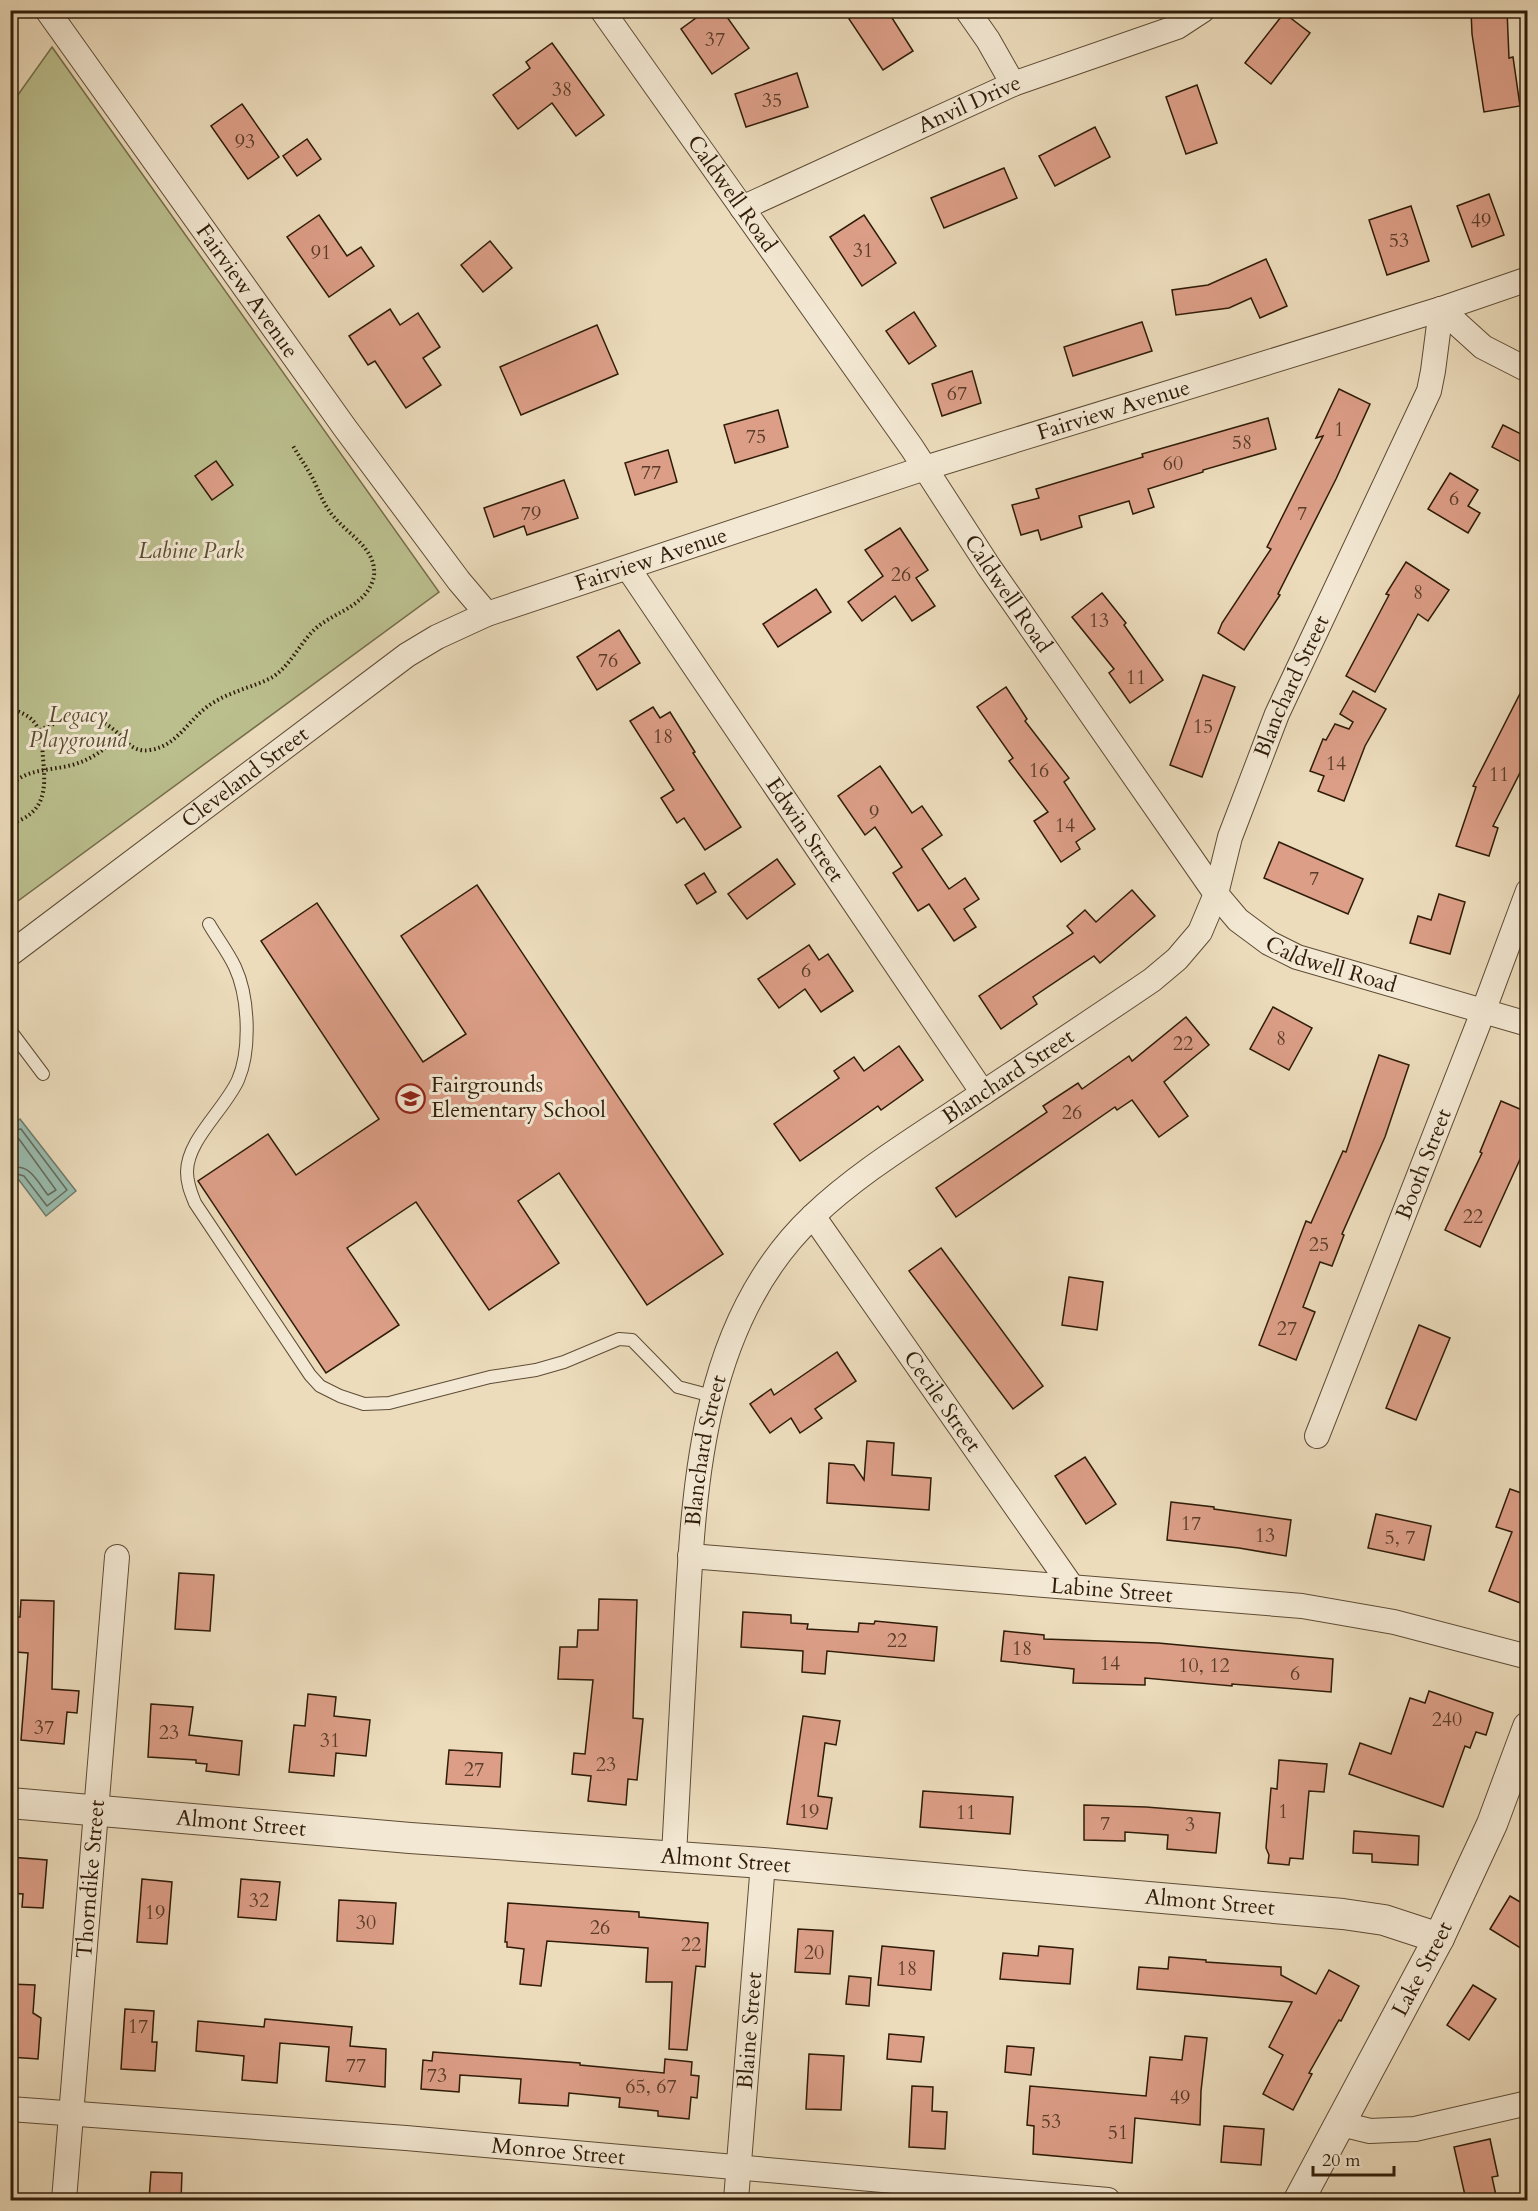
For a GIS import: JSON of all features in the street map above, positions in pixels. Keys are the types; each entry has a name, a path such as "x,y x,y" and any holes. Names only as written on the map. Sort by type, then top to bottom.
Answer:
{"street":[{"name":"Fairview Avenue","path":"47,10 345,428 486,614 925,468 1441,309 1527,279"},
{"name":"Caldwell Road","path":"602,10 925,468 989,567 1216,894 1238,920 1269,943 1297,957 1527,1024"},
{"path":"968,10 1013,84"},
{"name":"Anvil Drive","path":"742,208 1013,84 1177,27 1203,10"},
{"path":"1441,309 1483,347 1527,370"},
{"name":"Blanchard Street","path":"674,1855 690,1556 703,1440 712,1396 733,1336 752,1298 778,1256 813,1216 896,1151 1134,992 1177,959 1200,932 1216,894 1230,837 1277,714 1428,391 1434,371 1441,309"},
{"name":"Edwin Street","path":"628,568 983,1093"},
{"name":"Cleveland Street","path":"10,954 407,655 436,637 486,614"},
{"name":"Booth Street","path":"1317,1436 1483,1012 1527,891"},
{"name":"Cecile Street","path":"813,1216 1072,1587"},
{"name":"Labine Street","path":"690,1556 1302,1605 1394,1622 1527,1657"},
{"name":"Thorndike Street","path":"64,2200 98,1810 117,1557"},
{"name":"Lake Street","path":"1299,2200 1439,1938 1492,1824 1527,1727"},
{"name":"Almont Street","path":"10,1803 410,1838 674,1855 1343,1914 1384,1920 1439,1938"},
{"name":"Blaine Street","path":"736,2200 763,1863"},
{"path":"1341,2124 1370,2131 1415,2129 1527,2103"},
{"name":"Monroe Street","path":"10,2109 406,2138 1108,2200"}],"lane":[{"path":"208,924 235,967 244,994 246,1035 243,1064 238,1080 226,1102 201,1136 192,1154 187,1170 188,1185 195,1203 310,1375 320,1386 364,1404 389,1404 490,1377 536,1370 564,1362 619,1339 632,1340 678,1388 712,1396"},
{"path":"10,1030 42,1074"}],"path":[{"path":"40,730 56,722 88,718 114,729 128,745 138,750 151,750 164,746 176,739 210,704 228,694 271,678 281,670 316,628 357,603 367,592 373,582 375,569 371,558 365,548 327,507 293,446"},
{"path":"10,708 27,715 40,730 44,769 44,792 39,806 23,820 10,824"},
{"path":"10,786 24,776 44,769 73,765 92,758 120,736"}],"green space":[{"name":"Labine Park","path":"52,47 439,592 11,906 10,106"}],"water":[{"path":"20,1119 76,1191 46,1216 19,1180 11,1186 11,1126"}],"building":[{"path":"707,10 722,10 749,48 712,74 681,29"},
{"path":"862,10 887,10 913,51 883,70 849,19"},
{"path":"1471,10 1507,10 1509,58 1513,57 1520,106 1484,112 1472,34"},
{"path":"1284,13 1310,33 1271,84 1245,63"},
{"path":"552,43 604,115 576,136 552,103 518,129 493,95 530,68 526,62"},
{"path":"797,73 808,107 746,127 735,94"},
{"path":"1197,85 1217,143 1186,154 1166,97"},
{"path":"242,104 279,157 248,179 211,126"},
{"path":"1095,127 1110,157 1055,186 1039,156"},
{"path":"307,139 321,159 297,176 283,156"},
{"path":"1004,168 1017,198 944,228 931,198"},
{"path":"1489,194 1504,235 1472,247 1457,206"},
{"path":"1411,206 1429,261 1387,275 1369,220"},
{"path":"319,215 347,256 361,247 374,266 329,297 287,237"},
{"path":"864,215 896,263 862,286 830,237"},
{"path":"490,241 512,268 483,292 461,265"},
{"path":"1266,259 1287,306 1260,318 1251,298 1229,308 1176,315 1172,290 1208,285"},
{"path":"390,309 400,325 418,313 440,347 423,358 441,385 406,408 375,361 368,365 349,336"},
{"path":"914,312 936,346 909,364 886,331"},
{"path":"1142,322 1152,351 1073,376 1064,347"},
{"path":"597,325 618,374 521,415 500,367"},
{"path":"972,371 981,403 942,416 932,384"},
{"path":"1339,389 1370,404 1336,479 1278,594 1280,595 1244,650 1218,633 1222,623 1271,549 1267,547 1323,436 1316,438"},
{"path":"778,410 788,447 735,463 724,425"},
{"path":"1268,418 1276,449 1148,489 1154,507 1133,514 1129,501 1079,516 1082,527 1041,540 1038,530 1021,535 1012,505 1039,498 1036,489 1143,457 1142,454"},
{"path":"1503,425 1527,437 1527,465 1492,447"},
{"path":"668,450 677,482 635,495 625,463"},
{"path":"216,461 233,485 212,500 195,476"},
{"path":"1450,473 1478,490 1468,506 1480,513 1468,533 1428,509"},
{"path":"564,480 578,518 527,535 524,526 494,537 484,508"},
{"path":"900,528 928,570 916,578 935,606 912,621 895,596 862,621 848,602 883,576 865,550"},
{"path":"1406,562 1449,590 1428,621 1418,614 1375,692 1346,676 1389,595 1386,594"},
{"path":"816,589 831,612 778,647 763,624"},
{"path":"1102,593 1126,623 1124,625 1163,680 1130,703 1109,673 1114,669 1072,617"},
{"path":"619,630 640,663 597,690 577,657"},
{"path":"1203,675 1235,687 1202,777 1170,765"},
{"path":"1527,680 1527,759 1493,826 1498,828 1489,856 1456,846 1476,787 1473,786"},
{"path":"1006,687 1027,719 1025,721 1069,778 1064,782 1095,829 1076,842 1080,849 1061,862 1034,821 1048,812 1009,761 1013,758 977,707"},
{"path":"1353,691 1386,709 1365,746 1344,801 1318,791 1324,776 1310,771 1323,739 1326,740 1335,724 1349,729 1353,722 1340,714"},
{"path":"653,707 660,718 670,712 695,752 693,753 741,827 705,850 684,818 677,823 661,798 674,790 630,721"},
{"path":"880,766 912,813 922,806 942,835 922,849 949,889 965,878 979,899 964,909 976,927 954,941 929,904 918,911 893,873 902,867 875,827 865,835 838,796"},
{"path":"1279,842 1363,879 1348,914 1264,878"},
{"path":"777,859 795,884 747,919 728,894"},
{"path":"704,873 716,892 697,904 685,885"},
{"path":"477,885 723,1254 647,1305 559,1173 518,1201 559,1263 489,1310 416,1202 347,1248 399,1325 326,1373 198,1181 268,1134 296,1175 379,1119 261,941 317,903 423,1062 466,1034 401,936"},
{"path":"1132,890 1155,916 1100,963 1094,956 1033,997 1037,1004 1001,1029 979,996 1073,933 1067,926 1085,910 1096,922"},
{"path":"1439,894 1465,902 1450,954 1410,943 1418,916 1431,920"},
{"path":"809,945 819,960 828,954 853,991 821,1012 805,989 779,1008 758,979"},
{"path":"1273,1007 1312,1028 1289,1070 1250,1049"},
{"path":"1186,1017 1209,1045 1164,1082 1188,1116 1159,1137 1132,1100 1117,1110 1115,1107 956,1217 936,1188 1047,1112 1043,1106 1078,1083 1082,1089 1129,1056 1132,1061"},
{"path":"899,1046 923,1080 881,1110 878,1106 800,1161 774,1124 839,1078 834,1071 854,1057 864,1071"},
{"path":"1379,1055 1409,1065 1385,1137 1342,1234 1344,1235 1332,1266 1320,1262 1303,1307 1315,1312 1296,1360 1259,1345 1306,1221 1311,1223 1343,1151 1346,1152"},
{"path":"1501,1101 1527,1112 1527,1144 1480,1247 1445,1230 1482,1153 1480,1152"},
{"path":"941,1248 1043,1386 1013,1409 909,1271"},
{"path":"1069,1277 1103,1282 1097,1330 1062,1325"},
{"path":"1419,1325 1450,1338 1416,1420 1386,1408"},
{"path":"837,1352 856,1381 815,1409 822,1418 800,1433 791,1418 770,1433 750,1404 771,1389 774,1395"},
{"path":"867,1441 894,1443 892,1475 931,1478 929,1510 827,1503 829,1463 854,1465 864,1480"},
{"path":"1085,1457 1116,1504 1086,1524 1055,1476"},
{"path":"1510,1489 1527,1495 1527,1591 1523,1604 1489,1591 1512,1532 1496,1527"},
{"path":"1171,1502 1291,1520 1286,1556 1167,1540"},
{"path":"1376,1514 1431,1526 1424,1560 1368,1548"},
{"path":"179,1573 214,1575 210,1631 175,1629"},
{"path":"599,1599 637,1600 633,1718 643,1719 637,1780 628,1779 626,1805 588,1801 591,1776 572,1774 574,1753 585,1754 593,1680 558,1679 560,1647 577,1647 578,1630 598,1630"},
{"path":"21,1600 54,1601 52,1689 79,1691 77,1713 67,1712 64,1744 21,1740 28,1653 16,1652 17,1617 20,1617"},
{"path":"743,1612 791,1615 791,1623 808,1624 807,1629 858,1632 859,1623 874,1624 875,1621 937,1627 934,1661 827,1651 825,1674 802,1672 803,1651 741,1647"},
{"path":"1004,1631 1044,1635 1044,1639 1158,1643 1333,1659 1331,1692 1145,1678 1145,1685 1073,1683 1074,1669 1001,1661"},
{"path":"1429,1691 1493,1713 1486,1735 1476,1732 1470,1748 1465,1746 1443,1807 1349,1774 1360,1743 1391,1754 1410,1698 1425,1703"},
{"path":"308,1694 336,1697 334,1716 370,1720 366,1756 336,1753 334,1776 289,1772 294,1725 305,1726"},
{"path":"151,1704 193,1707 189,1735 242,1741 239,1775 206,1771 207,1764 196,1763 196,1760 148,1757"},
{"path":"803,1716 840,1721 836,1745 825,1743 818,1796 832,1798 827,1829 787,1824"},
{"path":"449,1750 502,1753 500,1787 446,1784"},
{"path":"1279,1760 1327,1764 1324,1792 1309,1791 1303,1859 1290,1858 1289,1865 1268,1863 1269,1855 1266,1848 1271,1788 1277,1789"},
{"path":"923,1791 1013,1797 1010,1834 920,1827"},
{"path":"1084,1805 1220,1813 1216,1853 1167,1849 1168,1835 1125,1832 1125,1841 1084,1840"},
{"path":"1354,1831 1419,1836 1418,1865 1372,1862 1372,1854 1353,1853"},
{"path":"10,1857 47,1860 43,1908 22,1907 23,1894 10,1893"},
{"path":"142,1879 172,1882 167,1944 137,1942"},
{"path":"241,1879 280,1882 276,1920 238,1917"},
{"path":"1510,1896 1527,1906 1527,1952 1490,1929"},
{"path":"339,1900 396,1903 393,1944 337,1941"},
{"path":"508,1903 639,1912 639,1917 708,1923 705,1967 696,1966 687,2050 669,2049 672,1982 646,1982 648,1948 547,1941 541,1986 520,1984 524,1949 507,1947 507,1942 505,1942"},
{"path":"798,1929 833,1931 830,1974 795,1972"},
{"path":"882,1946 934,1951 931,1990 878,1985"},
{"path":"1039,1946 1073,1949 1070,1984 1000,1979 1003,1953 1038,1956"},
{"path":"1169,1957 1281,1967 1281,1975 1316,1994 1329,1970 1359,1986 1341,2021 1339,2020 1309,2073 1312,2074 1293,2110 1263,2094 1283,2055 1269,2047 1292,2002 1137,1989 1139,1967 1168,1969"},
{"path":"849,1976 871,1978 869,2006 846,2004"},
{"path":"10,1984 35,1985 33,2013 41,2018 38,2059 10,2057"},
{"path":"1473,1985 1496,1999 1469,2040 1447,2025"},
{"path":"125,2009 154,2011 152,2042 157,2042 155,2071 121,2069"},
{"path":"265,2019 352,2027 350,2046 386,2049 385,2087 326,2081 329,2047 280,2043 277,2083 242,2080 244,2056 196,2051 198,2021 264,2027"},
{"path":"889,2034 924,2037 921,2062 887,2059"},
{"path":"1185,2036 1207,2038 1200,2125 1135,2118 1132,2163 1033,2154 1034,2126 1027,2125 1030,2086 1146,2096 1150,2057 1182,2060"},
{"path":"1007,2046 1034,2048 1031,2075 1005,2072"},
{"path":"433,2052 580,2063 580,2065 664,2073 665,2059 692,2062 691,2075 699,2076 697,2098 691,2097 689,2119 658,2116 658,2111 619,2107 620,2098 569,2093 568,2106 519,2103 521,2079 460,2075 459,2092 421,2089 423,2060 432,2061"},
{"path":"809,2054 844,2056 841,2110 806,2109"},
{"path":"912,2086 933,2087 932,2111 947,2112 945,2149 909,2147"},
{"path":"1224,2126 1264,2129 1261,2165 1221,2162"},
{"path":"1490,2139 1498,2176 1492,2177 1497,2200 1466,2200 1454,2147"},
{"path":"151,2172 182,2173 181,2200 149,2200"}],"place":[{"name":"Fairgrounds Elementary School","path":"410,1098"}],"park label":[{"name":"Legacy Playground","path":"78,728"}]}
